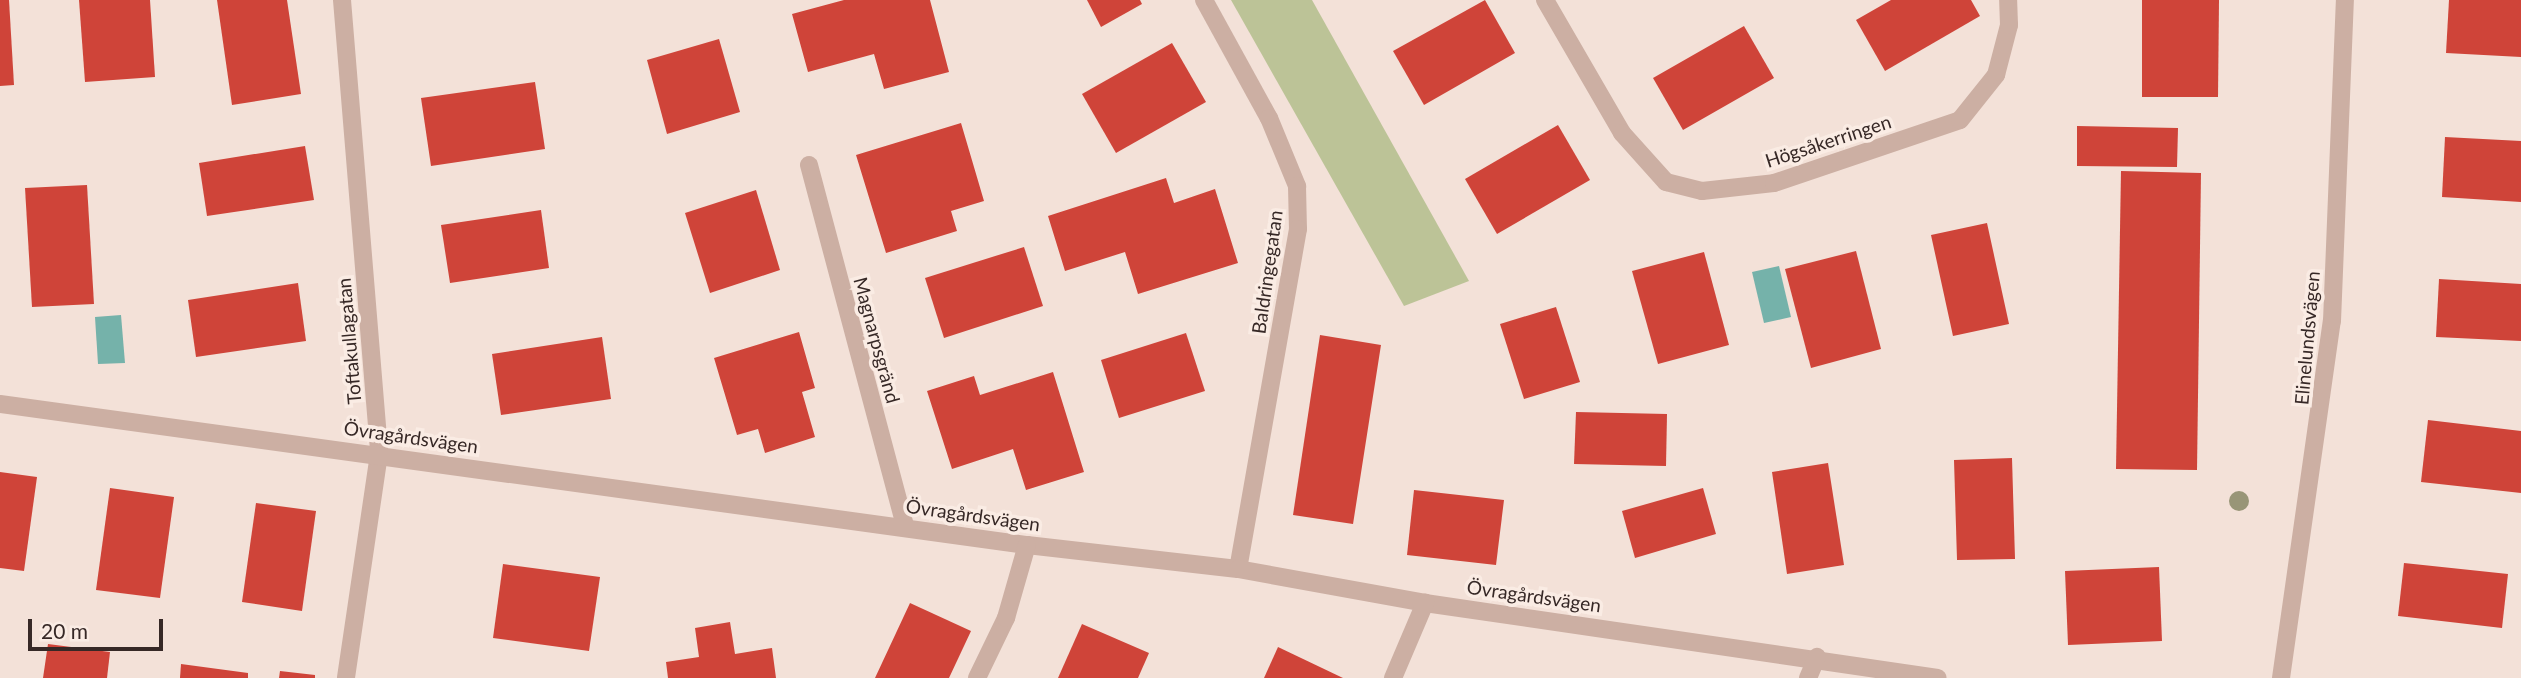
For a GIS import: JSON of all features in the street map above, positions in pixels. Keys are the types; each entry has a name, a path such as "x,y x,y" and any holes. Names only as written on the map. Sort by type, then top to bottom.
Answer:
{"street":[{"name":"Toftakullagatan","path":"342,0 379,454 346,678"},
{"name":"Baldringegatan","path":"1204,0 1269,118 1297,186 1298,229 1238,569"},
{"name":"Högsåkerringen","path":"1545,0 1622,133 1666,182 1702,191 1774,183 1960,120 1996,75 2009,25 2008,0"},
{"name":"Elinelundsvägen","path":"2281,678 2332,321 2345,0"},
{"name":"Magnarpsgränd","path":"809,165 905,526"},
{"name":"Övragårdsvägen","path":"0,404 905,526 1027,545 1238,569 1425,603 1817,657 1938,678"},
{"path":"977,678 1006,618 1027,545"},
{"path":"1393,678 1425,603"},
{"path":"1808,678 1817,657"}],"green space":[{"path":"1231,0 1312,0 1469,281 1404,306"}],"water":[{"path":"1779,266 1791,317 1764,323 1752,272"},
{"path":"121,315 125,363 98,364 95,317"}],"building":[{"path":"0,0 9,0 14,85 0,86"},
{"path":"79,0 150,0 155,77 85,82"},
{"path":"217,0 287,0 301,94 232,105"},
{"path":"844,0 930,0 949,72 884,89 874,54 808,72 792,14"},
{"path":"1087,0 1140,0 1142,4 1101,27"},
{"path":"1485,0 1515,53 1424,105 1393,51"},
{"path":"1891,0 1971,0 1980,16 1885,71 1856,20"},
{"path":"2142,0 2219,0 2218,97 2142,97"},
{"path":"2449,0 2521,0 2521,57 2446,53"},
{"path":"1744,26 1774,78 1683,130 1653,78"},
{"path":"719,39 740,112 667,134 647,60"},
{"path":"1172,43 1206,102 1116,153 1082,94"},
{"path":"535,82 545,149 431,166 421,98"},
{"path":"961,123 984,201 951,211 957,231 886,253 856,155"},
{"path":"1558,125 1590,180 1497,234 1465,179"},
{"path":"2077,126 2178,128 2177,167 2077,166"},
{"path":"2445,137 2521,141 2521,202 2442,197"},
{"path":"305,146 314,200 207,216 199,163"},
{"path":"2121,171 2201,173 2197,470 2116,469"},
{"path":"1166,178 1174,203 1215,189 1238,263 1138,294 1125,252 1065,271 1048,216"},
{"path":"87,185 94,304 32,307 25,188"},
{"path":"756,190 780,270 710,293 685,213"},
{"path":"541,210 549,268 450,283 441,225"},
{"path":"1987,223 2009,324 1953,336 1931,235"},
{"path":"1024,247 1043,306 944,338 925,278"},
{"path":"1856,251 1881,349 1811,368 1785,269"},
{"path":"1704,252 1729,345 1658,364 1632,271"},
{"path":"2439,279 2521,284 2521,341 2436,337"},
{"path":"298,283 306,341 196,357 188,300"},
{"path":"1556,307 1580,382 1524,399 1500,324"},
{"path":"799,332 815,388 802,392 815,437 765,453 758,429 737,435 714,358"},
{"path":"1186,333 1205,391 1119,418 1101,360"},
{"path":"1320,335 1381,345 1353,524 1293,515"},
{"path":"602,337 611,399 501,415 492,354"},
{"path":"1053,372 1084,472 1026,490 1013,449 952,469 927,391 974,376 980,395"},
{"path":"1576,412 1667,414 1666,466 1574,464"},
{"path":"2428,420 2521,431 2521,493 2421,482"},
{"path":"2012,458 2015,559 1957,560 1954,460"},
{"path":"1828,463 1844,565 1787,574 1772,472"},
{"path":"0,472 37,477 24,571 0,568"},
{"path":"110,488 174,497 160,598 96,590"},
{"path":"1703,488 1716,534 1635,558 1622,511"},
{"path":"1414,490 1504,500 1496,565 1407,555"},
{"path":"256,503 316,511 302,611 242,602"},
{"path":"2404,563 2508,574 2502,628 2398,616"},
{"path":"503,564 600,577 589,651 493,638"},
{"path":"2159,567 2162,641 2068,645 2065,571"},
{"path":"910,603 971,631 949,678 875,678"},
{"path":"730,622 735,654 772,648 776,678 668,678 666,662 699,657 695,628"},
{"path":"1082,624 1149,653 1138,678 1058,678"},
{"path":"48,644 110,652 107,678 43,678"},
{"path":"1278,647 1343,678 1264,678"},
{"path":"181,664 248,673 248,678 180,678"},
{"path":"280,671 315,675 315,678 279,678"}]}
